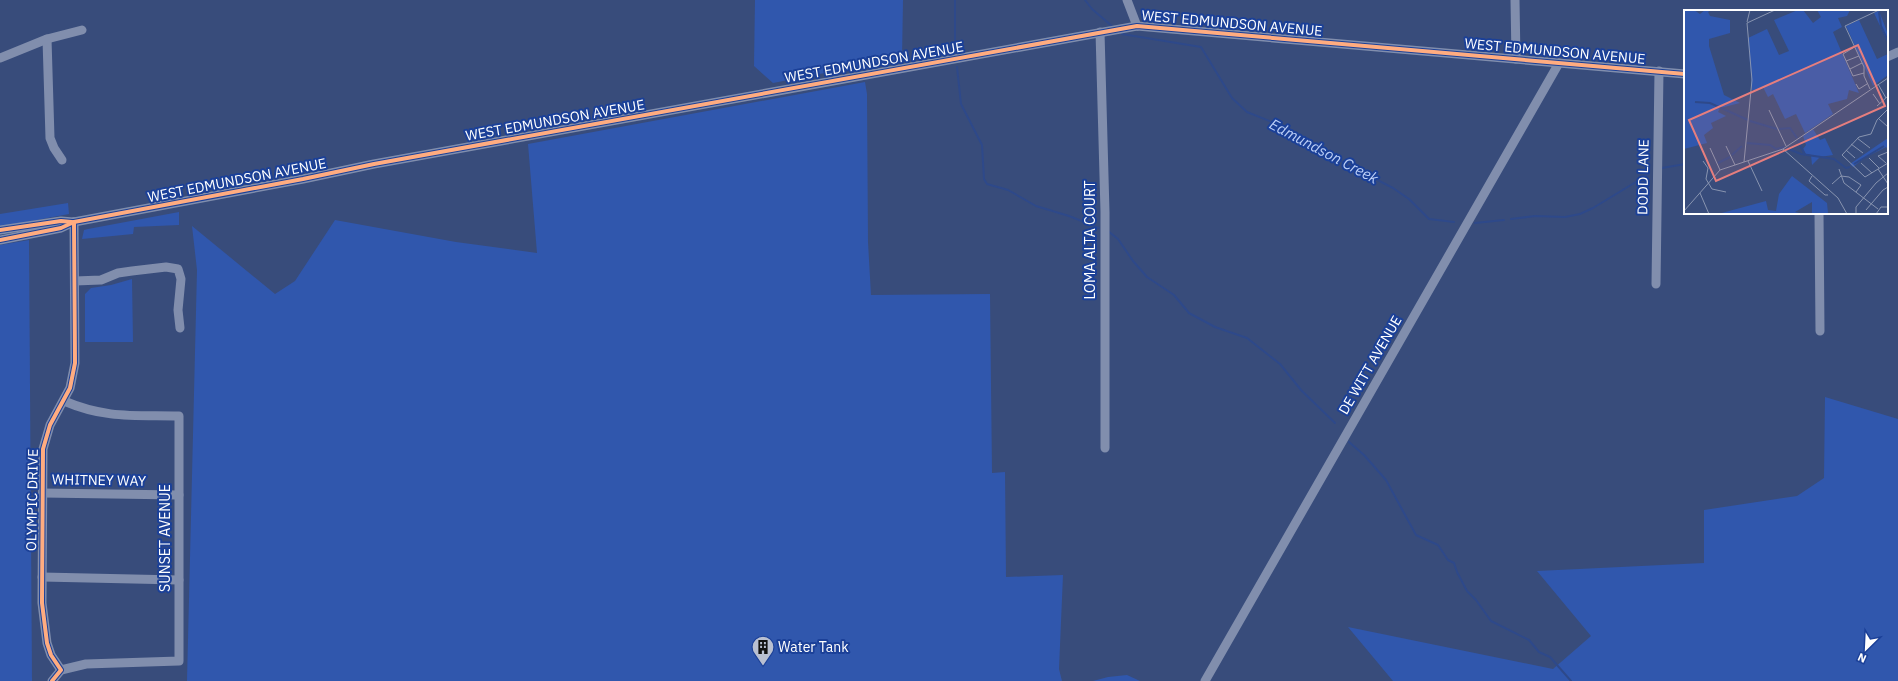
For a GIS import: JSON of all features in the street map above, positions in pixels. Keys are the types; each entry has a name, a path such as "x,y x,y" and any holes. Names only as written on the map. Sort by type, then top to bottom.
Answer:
{"street":[{"path":"1127,0 1137,26"},
{"path":"1515,0 1516,59"},
{"name":"WEST EDMUNDSON AVENUE","path":"0,240 61,228 74,222 457,148 1137,26 1684,74"},
{"path":"0,58 47,39 82,30"},
{"name":"LOMA ALTA COURT","path":"1100,32 1105,212 1105,448"},
{"path":"47,39 50,138 62,160"},
{"path":"1888,57 1898,52"},
{"name":"DE WITT AVENUE","path":"1205,681 1559,63"},
{"name":"DODD LANE","path":"1656,284 1659,71"},
{"path":"1819,214 1820,331"},
{"name":"WEST EDMUNDSON AVENUE","path":"0,230 61,221 74,222"},
{"name":"OLYMPIC DRIVE","path":"62,670 51,655 47,643 42,603 43,449 45,437 72,382 75,363 74,222"},
{"path":"75,281 101,280 118,273 166,267 178,270 181,280 178,310 180,328"},
{"name":"SUNSET AVENUE","path":"62,670 86,664 179,661 179,416 112,415 94,412 64,400"},
{"name":"WHITNEY WAY","path":"43,493 179,495"},
{"path":"42,577 179,580"},
{"path":"52,681 62,670"}],"shaded area":[{"path":"755,0 903,0 902,58 773,83 754,66"},
{"path":"865,82 867,94 868,242 871,295 990,294 992,473 1005,472 1006,577 1063,575 1059,669 1062,681 187,681 197,270 192,226 275,294 295,281 335,220 456,242 537,253 528,144"},
{"path":"68,203 69,214 0,227 0,214"},
{"path":"179,212 179,225 134,227 133,234 82,239 84,230"},
{"path":"29,240 32,681 0,681 0,245"},
{"path":"132,279 133,342 85,342 85,294 91,288 111,285"},
{"path":"1825,397 1898,419 1898,681 1393,681 1348,627 1553,669 1591,636 1537,571 1704,563 1704,510 1797,496 1824,478"},
{"path":"1127,675 1140,681 1093,681 1108,677"}],"waterway":[{"path":"955,0 955,52"},
{"name":"Edmundson Creek","path":"1085,0 1092,9 1113,27"},
{"name":"Edmundson Creek","path":"1122,34 1201,47 1232,98 1247,112 1287,128 1327,154 1393,188 1409,199 1429,219 1454,222"},
{"path":"957,67 961,104 982,145 984,179 987,184 1008,190 1036,206 1069,216 1099,228"},
{"name":"Edmundson Creek","path":"1662,168 1684,164"},
{"name":"Edmundson Creek","path":"1511,219 1535,216 1565,217 1580,214 1593,208 1649,174"},
{"name":"Edmundson Creek","path":"1475,223 1504,220"},
{"path":"1108,231 1118,239 1133,261 1147,277 1174,295 1189,313 1215,327 1247,338 1280,364 1301,390 1335,423"},
{"path":"1349,442 1364,455 1386,480 1416,535 1438,545 1448,560 1454,563 1467,591 1476,600 1491,621 1529,640 1539,652 1550,657 1571,681"}],"cycle path":[{"path":"0,240 61,228 74,222 303,179 374,164 1137,26 1684,74"},
{"path":"0,230 61,221 72,222"},
{"path":"52,681 61,670 51,655 47,643 42,603 43,449 50,425 70,388 75,363 74,222"}],"place":[{"name":"Water Tank","path":"763,666"}]}
